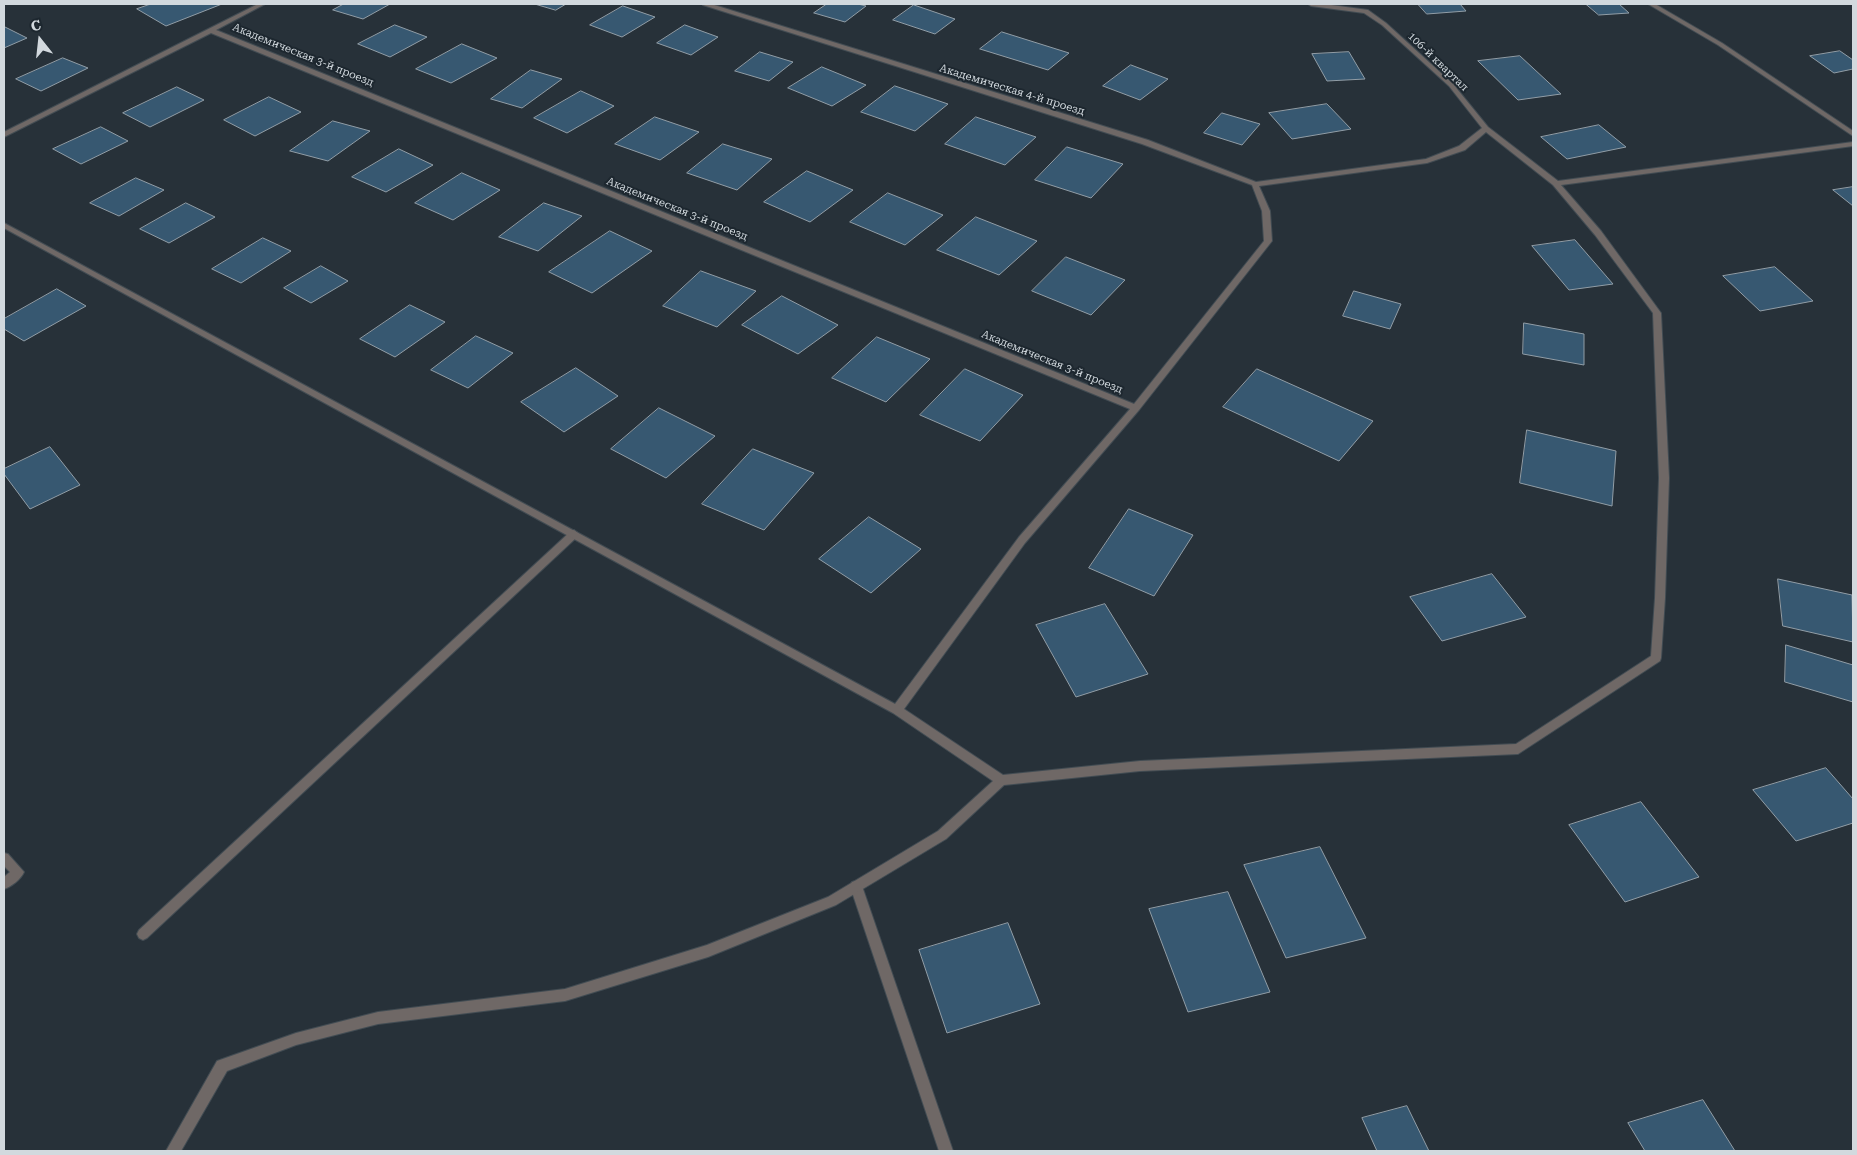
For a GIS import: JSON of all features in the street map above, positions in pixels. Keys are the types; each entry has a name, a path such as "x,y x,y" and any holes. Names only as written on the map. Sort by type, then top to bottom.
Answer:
{"street":[{"path":"4,134 262,4"},
{"name":"Академическая 4-й проезд","path":"705,4 1145,142 1255,184"},
{"name":"106-й квартал","path":"1000,780 1140,766 1518,749 1656,658 1664,478 1657,313 1598,233 1556,183 1486,128 1451,85 1384,24 1364,7 1310,4"},
{"path":"1651,4 1720,44 1853,134"},
{"name":"Академическая 3-й проезд","path":"210,30 1136,408"},
{"path":"897,710 1022,540 1136,408 1268,241 1266,212 1255,184 1427,161 1462,148 1486,128"},
{"path":"1556,183 1853,144"},
{"path":"4,225 897,710 1000,780 942,835 832,901 708,951 565,995 378,1018 296,1039 222,1066 173,1151"},
{"path":"143,934 574,534"},
{"path":"4,858 18,872 4,884"},
{"path":"856,886 946,1151"}],"building":[{"path":"151,4 222,4 166,26 137,9"},
{"path":"344,4 390,4 363,19 333,10"},
{"path":"535,4 566,4 556,10"},
{"path":"827,4 858,4 866,6 845,22 814,13"},
{"path":"1418,4 1460,4 1466,11 1427,14"},
{"path":"1586,4 1619,4 1629,13 1599,15"},
{"path":"914,5 955,19 935,34 893,20"},
{"path":"623,6 655,17 622,37 590,25"},
{"path":"395,25 427,37 390,57 358,44"},
{"path":"685,25 718,37 691,55 657,43"},
{"path":"5,27 27,38 4,48"},
{"path":"1002,32 1069,53 1048,70 980,49"},
{"path":"462,44 497,58 451,83 416,69"},
{"path":"1840,51 1853,60 1853,69 1834,73 1810,56"},
{"path":"760,52 793,62 769,81 735,71"},
{"path":"1349,52 1365,79 1327,81 1312,54"},
{"path":"1520,56 1561,94 1518,100 1478,61"},
{"path":"63,58 88,68 41,91 16,79"},
{"path":"1131,65 1168,79 1140,100 1103,86"},
{"path":"822,67 866,85 832,106 788,88"},
{"path":"531,70 562,79 522,108 491,99"},
{"path":"895,86 948,104 915,131 861,112"},
{"path":"177,87 204,100 150,127 123,113"},
{"path":"581,91 614,106 567,133 534,118"},
{"path":"269,97 301,112 255,136 224,120"},
{"path":"1327,104 1351,129 1292,139 1269,113"},
{"path":"1222,113 1260,124 1242,145 1204,133"},
{"path":"655,117 699,132 660,160 615,144"},
{"path":"976,117 1036,137 1005,165 945,144"},
{"path":"333,121 370,131 328,161 290,151"},
{"path":"1599,125 1626,147 1567,159 1541,137"},
{"path":"101,127 128,141 81,164 53,149"},
{"path":"723,144 772,159 737,190 687,173"},
{"path":"1067,147 1123,164 1091,198 1035,180"},
{"path":"399,149 433,165 386,192 352,177"},
{"path":"807,171 853,190 810,222 764,202"},
{"path":"462,173 500,190 453,220 415,203"},
{"path":"136,178 164,190 119,216 90,203"},
{"path":"1853,187 1853,206 1833,190"},
{"path":"888,193 943,215 905,245 850,222"},
{"path":"186,203 215,217 169,243 140,229"},
{"path":"544,203 582,216 538,251 499,237"},
{"path":"976,217 1037,241 999,275 937,250"},
{"path":"610,231 652,251 592,293 549,272"},
{"path":"263,238 291,251 241,283 212,269"},
{"path":"1575,240 1613,284 1569,290 1532,246"},
{"path":"1066,257 1125,280 1091,315 1032,291"},
{"path":"321,266 348,281 311,303 284,288"},
{"path":"1775,267 1813,301 1760,311 1723,276"},
{"path":"701,271 756,291 717,327 663,306"},
{"path":"57,289 86,306 24,341 4,329 4,319"},
{"path":"1354,291 1401,304 1390,329 1343,316"},
{"path":"782,296 838,325 798,354 742,325"},
{"path":"410,305 445,322 395,357 360,339"},
{"path":"1524,323 1584,334 1584,365 1523,354"},
{"path":"476,336 513,353 468,388 431,370"},
{"path":"877,337 930,359 886,402 832,378"},
{"path":"576,368 618,396 564,432 521,402"},
{"path":"965,369 1023,395 980,441 920,415"},
{"path":"1257,369 1373,421 1339,461 1223,407"},
{"path":"659,408 715,436 666,478 611,449"},
{"path":"1527,430 1616,451 1612,506 1520,483"},
{"path":"50,447 80,485 30,509 4,474 4,469"},
{"path":"753,449 814,473 764,530 702,504"},
{"path":"1129,509 1193,535 1154,596 1089,568"},
{"path":"869,517 921,549 871,593 819,559"},
{"path":"1492,574 1526,617 1442,641 1410,597"},
{"path":"1778,579 1852,595 1853,642 1783,626"},
{"path":"1105,604 1148,674 1076,697 1036,625"},
{"path":"1786,645 1853,665 1853,702 1785,682"},
{"path":"1826,768 1853,799 1853,823 1796,841 1753,790"},
{"path":"1641,802 1699,877 1625,902 1569,825"},
{"path":"1320,847 1366,938 1286,958 1244,865"},
{"path":"1228,892 1270,992 1188,1012 1149,909"},
{"path":"1008,923 1040,1004 947,1033 919,950"},
{"path":"1703,1100 1735,1151 1645,1151 1628,1123"},
{"path":"1407,1106 1429,1151 1377,1151 1362,1118"}]}
